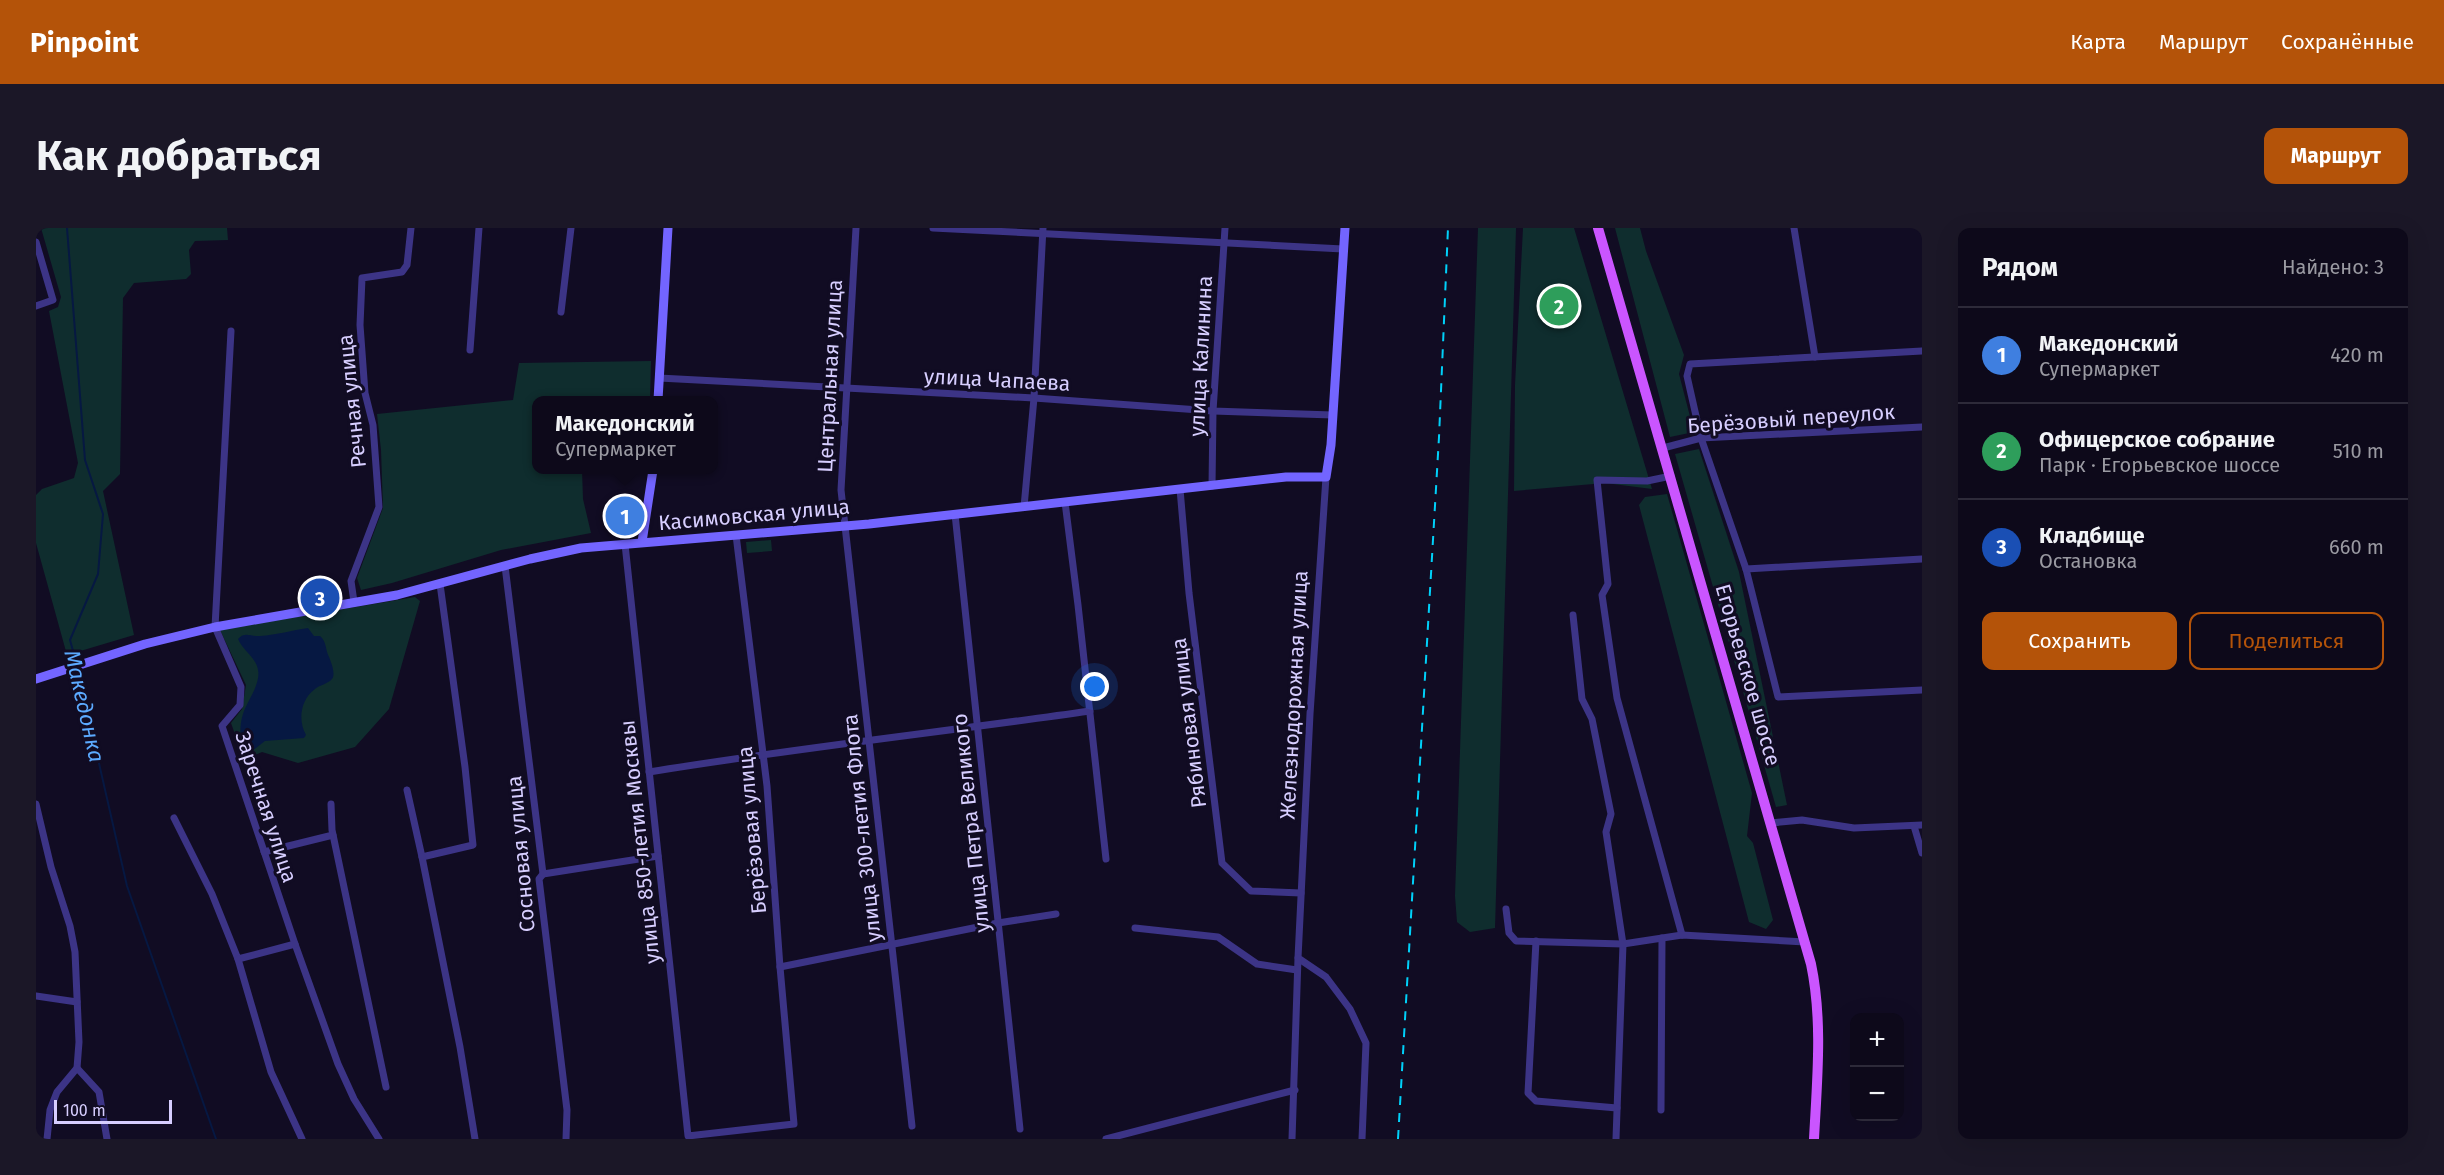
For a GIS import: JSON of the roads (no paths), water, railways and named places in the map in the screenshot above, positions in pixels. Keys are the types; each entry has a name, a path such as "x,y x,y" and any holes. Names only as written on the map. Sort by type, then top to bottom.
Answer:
{"main road":[{"path":"658,396 668,228"},
{"name":"Железнодорожная улица","path":"1326,477 1333,416 1345,228"},
{"name":"Егорьевское шоссе","path":"1598,228 1805,942 1815,989 1819,1044 1814,1139"},
{"path":"642,542 652,474"},
{"name":"Касимовская улица","path":"36,679 88,661 215,627 397,595 564,551 642,542 844,526 1286,477 1326,477"}],"street":[{"name":"Речная улица","path":"354,602 351,581 379,507 373,425 365,393 360,325 362,278 402,272 407,265 411,228"},
{"path":"470,350 479,228"},
{"path":"561,312 571,228"},
{"name":"Центральная улица","path":"844,526 841,489 845,387 856,228"},
{"path":"933,228 1043,231 1343,249"},
{"name":"улица Калинина","path":"1212,486 1213,411 1225,228"},
{"path":"1794,228 1815,357"},
{"path":"1024,507 1035,398 1043,231"},
{"path":"36,242 53,300 36,306"},
{"name":"Заречная улица","path":"231,332 215,627 241,687 240,705 222,726 338,1064 354,1099 379,1139"},
{"path":"1922,351 1690,364 1687,375 1701,438 1746,569 1778,697 1922,690"},
{"name":"улица Чапаева","path":"659,378 1333,416"},
{"name":"Берёзовый переулок","path":"1663,448 1701,438 1922,427"},
{"path":"1671,476 1647,481 1597,480 1608,585 1602,595 1617,698 1682,935"},
{"name":"Железнодорожная улица","path":"1292,1139 1310,714 1326,477"},
{"name":"Рябиновая улица","path":"1180,489 1189,593 1222,863 1251,891 1301,893"},
{"path":"1065,502 1106,859"},
{"name":"улица Петра Великого","path":"955,514 1020,1128"},
{"name":"улица 300-летия Флота","path":"844,526 912,1126"},
{"name":"Берёзовая улица","path":"736,535 763,753 794,1124"},
{"name":"улица 850-летия Москвы","path":"625,544 688,1136 794,1124"},
{"path":"1746,569 1922,559"},
{"name":"Сосновая улица","path":"505,566 543,874 538,879 567,1110 566,1139"},
{"path":"422,857 473,845 465,767 440,584"},
{"path":"1573,615 1582,699 1592,719 1611,814 1606,832 1623,944 1616,1139"},
{"path":"649,772 763,753 1090,711"},
{"path":"407,790 460,1047 475,1139"},
{"path":"36,804 75,952 79,1041 77,1068 57,1092 50,1110 47,1139"},
{"path":"331,804 333,835 386,1087"},
{"path":"174,818 212,894 238,959 271,1072 302,1139"},
{"path":"1770,824 1802,820 1854,828 1922,825"},
{"path":"1914,826 1922,853"},
{"path":"264,852 333,835"},
{"path":"543,874 658,856"},
{"path":"1506,909 1509,933 1516,941 1623,944 1682,935 1805,942"},
{"path":"780,967 998,923 1056,914"},
{"path":"1134,927 1218,938 1257,964 1298,970"},
{"path":"1661,1110 1662,938"},
{"path":"1536,941 1528,1093 1536,1101 1617,1108"},
{"path":"238,959 295,944"},
{"path":"1298,958 1326,977 1350,1009 1366,1042 1362,1139"},
{"path":"36,996 77,1002"},
{"path":"77,1068 99,1092 107,1139"},
{"path":"1106,1139 1295,1090"}],"water":[{"path":"308,628 314,636 320,636 324,641 334,674 330,681 310,694 303,705 301,717 306,735 304,738 265,741 247,755 245,748 238,744 241,741 240,728 245,709 256,687 258,670 255,661 238,639 246,635 266,635"}],"waterway":[{"name":"Македонка","path":"67,228 85,460 103,514 98,574 70,640 76,662"},
{"name":"Македонка","path":"77,667 127,886 216,1139"}],"railway":[{"path":"1398,1139 1439,437 1448,228"}],"place":[{"name":"Офицерское собрание","path":"1559,306"},
{"name":"Македонский","path":"625,516"},
{"name":"Кладбище","path":"320,598"}]}
